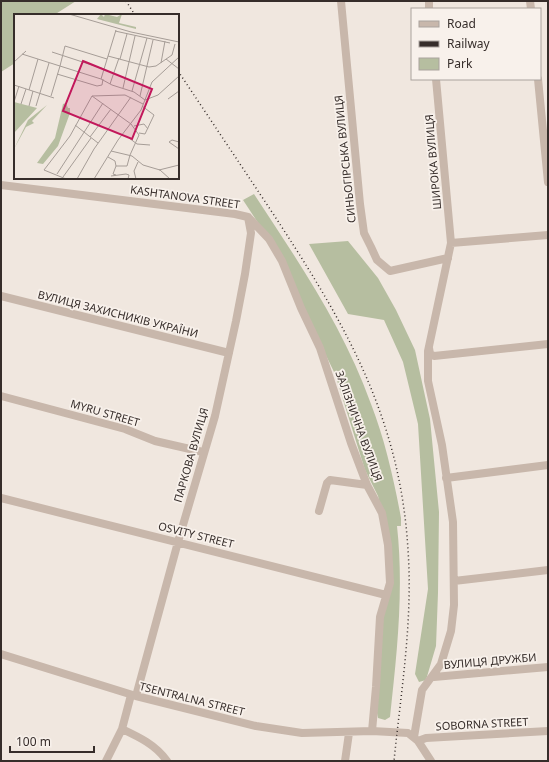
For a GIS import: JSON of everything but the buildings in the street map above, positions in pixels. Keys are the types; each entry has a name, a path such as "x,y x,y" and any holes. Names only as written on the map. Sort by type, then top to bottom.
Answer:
{"street":[{"name":"СИНЬОГІРСЬКА ВУЛИЦЯ","path":"341,1 358,188 364,233 377,260 390,271 448,258"},
{"name":"ШИРОКА ВУЛИЦЯ","path":"416,739 422,690 434,677 441,664 451,631 454,581 453,522 442,445 428,381 428,347 451,243 436,80"},
{"path":"538,80 548,182"},
{"name":"KASHTANOVA STREET","path":"1,185 235,214 248,217"},
{"name":"ПАРКОВА ВУЛИЦЯ","path":"106,761 122,729 134,696 203,452 215,416 236,321 251,233 248,217"},
{"name":"ЗАЛІЗНИЧНА ВУЛИЦЯ","path":"248,217 269,239 282,261 300,308 320,348 351,443 367,485 382,513 386,530 390,576 380,617 372,731"},
{"path":"451,243 548,235"},
{"name":"ВУЛИЦЯ ЗАХИСНИКІВ УКРАЇНИ","path":"1,296 229,353"},
{"path":"428,347 430,354 434,356 548,344"},
{"name":"MYRU STREET","path":"1,396 125,429 155,441 203,452"},
{"path":"446,478 548,465"},
{"path":"319,511 328,481 332,480 367,485"},
{"name":"OSVITY STREET","path":"1,498 386,595"},
{"path":"454,581 548,570"},
{"name":"TSENTRALNA STREET","path":"1,654 134,696 256,726 302,733 384,731 408,733 416,739"},
{"name":"ВУЛИЦЯ ДРУЖБИ","path":"434,677 548,668"},
{"path":"122,729 152,746 166,761"},
{"name":"SOBORNA STREET","path":"416,739 548,731"},
{"path":"345,761 349,733"},
{"path":"416,739 430,761"}],"green space":[{"path":"1,1 76,1 56,14 14,14 14,64 1,72"},
{"path":"254,194 319,296 348,349 371,404 389,460 401,518 401,526 397,526 400,598 390,717 385,720 378,718 377,713 382,619 388,592 386,530 378,496 365,470 335,374 272,244 243,200"},
{"path":"348,241 378,278 396,310 415,350 430,419 439,512 436,646 426,680 419,682 415,674 428,589 418,424 403,362 384,320 348,314 309,244"}],"railway":[{"path":"126,1 134,14"},
{"path":"179,72 320,287 362,368 379,410 393,454 403,500 409,577 406,656 394,761"}]}
